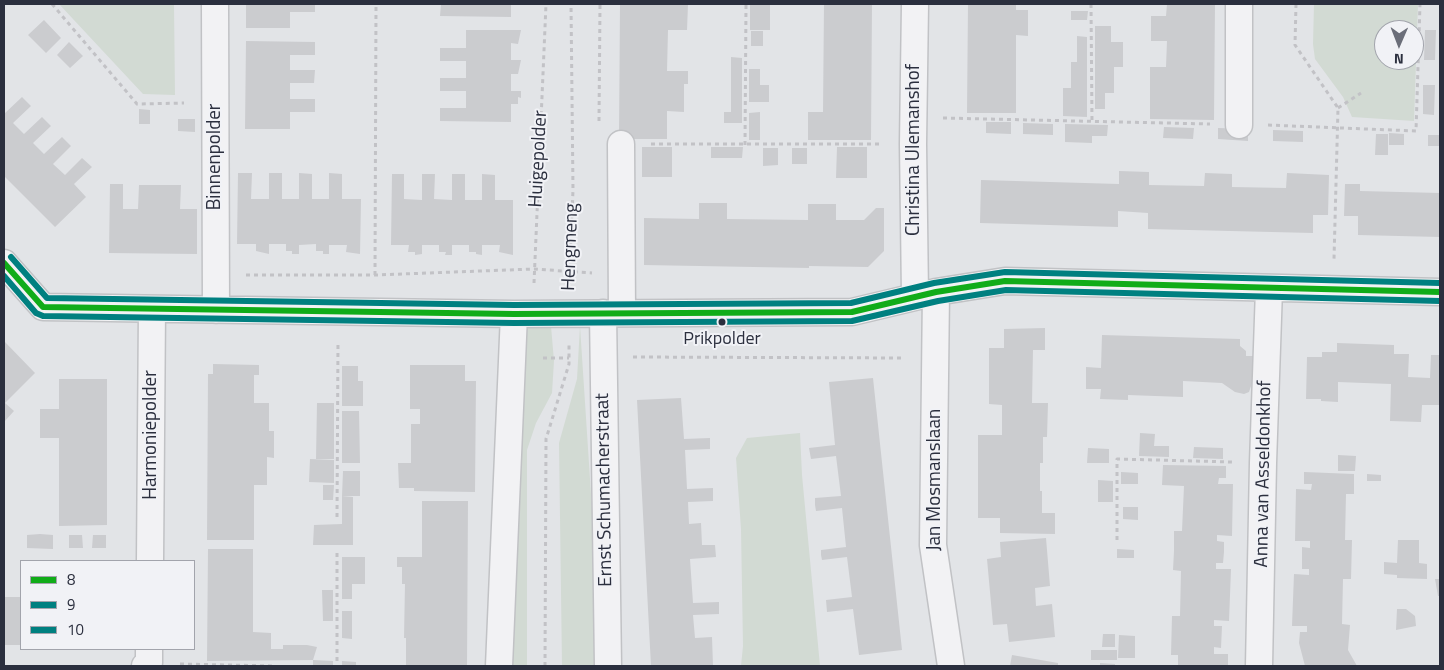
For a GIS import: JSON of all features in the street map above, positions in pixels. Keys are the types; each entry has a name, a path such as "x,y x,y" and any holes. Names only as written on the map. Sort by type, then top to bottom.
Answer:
{"street":[{"name":"Binnenpolder","path":"215,4 216,310"},
{"name":"Christina Ulemanshof","path":"915,4 913,144 926,294"},
{"path":"1238,4 1239,125"},
{"path":"610,143 622,274 612,313"},
{"path":"4,263 43,307 524,313 852,312 926,294 1005,281 1440,292"},
{"name":"Anna van Asseldonkhof","path":"1261,664 1263,463 1269,288"},
{"name":"Jan Mosmanslaan","path":"926,294 935,358 933,545 951,666"},
{"name":"Harmoniepolder","path":"150,560 152,309"},
{"path":"499,666 512,369 524,313"},
{"name":"Ernst Schumacherstraat","path":"608,666 603,357 612,313"}],"path":[{"path":"52,4 137,104 215,102"},
{"path":"375,275 376,4"},
{"name":"Huigepolder","path":"524,313 534,269 546,4"},
{"name":"Hengmeng","path":"545,666 546,439 569,364 568,313 573,190 571,4"},
{"path":"600,4 610,143 745,145 913,144"},
{"path":"745,145 746,4"},
{"path":"1091,4 1092,122"},
{"path":"1296,4 1295,45 1338,108 1333,290"},
{"path":"1338,108 1361,92"},
{"path":"216,275 375,275 534,269 622,274"},
{"path":"336,517 338,311"},
{"path":"512,369 569,358 603,357 935,358"},
{"path":"1117,540 1117,459 1263,463"},
{"path":"337,553 337,666"},
{"path":"148,659 276,666"}],"shaded area":[{"path":"59,4 174,4 175,95 143,94"},
{"path":"1314,4 1418,4 1417,20 1374,20 1374,70 1416,70 1414,121 1352,117 1343,97 1315,59 1313,44"},
{"path":"501,325 551,326 554,361 552,393 536,423 527,450 527,666 490,666 492,495 497,486"},
{"path":"580,326 597,586 596,666 562,666 559,443 577,379"},
{"path":"800,433 802,475 820,666 741,666 743,646 741,529 736,458 747,438"}],"building":[{"path":"246,4 315,4 315,12 290,12 290,28 246,28"},
{"path":"441,4 511,4 511,17 440,16"},
{"path":"620,4 688,4 687,30 668,30 667,71 688,71 688,84 684,84 684,112 667,111 667,139 619,139"},
{"path":"750,4 770,4 770,30 750,30"},
{"path":"824,4 872,4 871,140 808,140 808,112 823,112"},
{"path":"968,4 1016,4 1016,10 1028,10 1028,36 1016,35 1016,113 967,113"},
{"path":"1167,4 1215,4 1214,120 1150,119 1150,67 1166,67 1167,41 1151,41 1151,16 1166,16"},
{"path":"1071,11 1088,11 1087,20 1071,20"},
{"path":"44,20 61,38 46,53 28,35"},
{"path":"1095,26 1111,26 1111,42 1123,42 1123,67 1114,67 1114,93 1105,93 1105,109 1095,109"},
{"path":"466,30 521,30 518,44 511,43 511,60 521,60 518,74 511,74 511,91 521,91 521,98 518,97 518,104 511,104 511,122 440,121 440,108 466,108 466,91 440,91 440,78 466,78 466,61 440,61 440,48 466,48"},
{"path":"1425,30 1436,30 1435,60 1424,60"},
{"path":"751,31 763,31 763,46 751,46"},
{"path":"1077,36 1087,37 1087,117 1063,116 1063,88 1071,88 1071,62 1077,62"},
{"path":"246,41 315,42 315,55 290,55 290,70 315,70 314,83 290,83 290,99 315,99 315,112 290,112 290,129 245,129"},
{"path":"69,42 83,56 70,68 57,55"},
{"path":"731,57 742,58 742,123 724,123 724,112 731,112"},
{"path":"749,69 760,69 760,85 769,85 769,102 749,102"},
{"path":"1423,85 1435,85 1434,115 1423,114"},
{"path":"22,97 31,106 13,123 24,134 42,117 51,126 33,143 44,154 62,137 71,146 53,164 65,175 82,158 92,167 74,184 86,197 55,227 4,176 4,114"},
{"path":"139,109 150,110 150,124 139,124"},
{"path":"760,112 760,140 749,140 749,113"},
{"path":"178,119 195,119 195,132 178,131"},
{"path":"986,122 1011,122 1011,134 986,133"},
{"path":"1023,123 1053,124 1053,135 1023,134"},
{"path":"1065,124 1108,125 1107,136 1092,136 1092,143 1065,142"},
{"path":"1164,127 1194,128 1193,139 1163,138"},
{"path":"1218,128 1248,129 1248,141 1218,139"},
{"path":"1273,130 1303,131 1303,142 1273,141"},
{"path":"1389,133 1404,134 1404,145 1389,145"},
{"path":"1376,134 1388,134 1388,155 1375,155"},
{"path":"1428,135 1440,135 1440,146 1428,146"},
{"path":"642,147 672,147 672,177 642,177"},
{"path":"711,147 743,147 742,158 711,158"},
{"path":"837,147 867,147 867,178 836,178"},
{"path":"763,148 778,148 778,165 763,166"},
{"path":"792,148 807,148 807,164 792,164"},
{"path":"1119,171 1149,172 1149,185 1204,186 1205,173 1232,174 1232,187 1286,188 1287,173 1329,175 1328,215 1313,215 1313,233 1148,229 1148,213 1118,211 1118,227 980,223 981,180 1119,184"},
{"path":"238,173 252,173 251,199 269,199 269,173 282,173 282,199 299,199 299,173 312,174 312,199 329,199 329,173 342,174 342,199 361,199 360,254 346,252 347,245 329,245 329,254 323,254 323,251 316,251 316,244 299,245 299,254 292,254 292,251 286,251 286,244 269,244 269,254 256,251 256,244 237,244"},
{"path":"392,174 404,174 404,199 422,200 422,174 435,174 434,199 452,200 452,174 465,174 465,200 482,200 482,174 495,175 495,200 513,200 513,255 499,252 500,245 482,245 482,255 476,254 476,252 469,252 469,245 452,245 452,255 445,255 446,252 439,252 439,245 422,245 422,254 415,255 415,252 408,252 409,245 391,245"},
{"path":"110,184 123,184 123,209 138,209 139,185 181,185 180,209 197,209 197,254 109,253"},
{"path":"1345,184 1360,184 1360,191 1440,193 1440,237 1358,235 1358,216 1344,216"},
{"path":"699,203 727,203 727,219 808,220 808,204 836,204 836,220 864,220 876,208 884,208 884,251 868,267 809,266 809,268 644,265 644,218 699,219"},
{"path":"1045,328 1045,350 1033,350 1032,403 1048,403 1047,437 1043,437 1043,463 1040,463 1040,491 1042,491 1042,513 1055,513 1055,534 1000,533 1000,518 978,518 978,435 1002,435 1002,405 989,404 989,348 1004,348 1004,329"},
{"path":"1102,335 1240,339 1240,346 1246,351 1246,356 1254,356 1254,383 1252,383 1249,392 1244,394 1235,392 1222,383 1183,381 1183,397 1128,395 1128,400 1100,399 1101,389 1086,389 1086,367 1101,368"},
{"path":"4,341 35,373 5,403 14,411 4,422"},
{"path":"1337,343 1394,345 1394,354 1409,354 1408,377 1430,378 1431,355 1440,355 1440,405 1422,405 1421,422 1390,421 1391,384 1338,382 1338,402 1306,399 1307,357 1322,357 1322,352 1337,352"},
{"path":"213,364 259,365 259,375 254,375 254,403 269,403 269,431 274,431 274,458 267,457 267,485 254,485 254,540 207,540 208,374 213,374"},
{"path":"410,365 465,365 465,381 476,381 475,492 414,491 414,488 399,488 398,463 411,463 411,424 420,424 420,409 410,409"},
{"path":"342,366 358,366 358,381 363,381 363,406 342,406"},
{"path":"873,378 902,650 859,655 853,609 827,612 826,600 852,597 847,557 822,560 821,555 821,550 846,547 842,508 816,511 815,505 815,498 841,496 836,456 811,459 809,448 835,445 829,382"},
{"path":"59,379 107,379 107,525 59,526 59,438 40,438 40,409 59,409"},
{"path":"681,398 684,439 710,438 710,449 685,450 687,489 713,488 713,501 688,502 689,524 701,523 702,545 715,545 716,557 690,559 693,603 719,602 719,614 693,615 695,638 712,637 713,666 651,666 637,400"},
{"path":"317,403 334,403 334,459 316,459"},
{"path":"342,411 359,411 360,463 342,463"},
{"path":"1140,433 1155,434 1154,446 1169,446 1169,457 1139,456"},
{"path":"1194,447 1223,448 1223,459 1193,458"},
{"path":"1088,448 1109,449 1109,463 1087,463"},
{"path":"1338,455 1356,456 1355,471 1338,471"},
{"path":"310,459 334,460 334,483 309,482"},
{"path":"1163,465 1226,466 1226,478 1219,478 1218,484 1233,484 1232,536 1217,535 1217,541 1224,542 1224,552 1223,563 1216,563 1216,569 1231,569 1229,621 1214,620 1214,626 1222,626 1221,648 1214,647 1214,654 1228,654 1228,666 1178,666 1178,655 1171,655 1172,616 1180,616 1181,571 1173,570 1174,531 1182,531 1184,486 1162,485"},
{"path":"343,471 360,471 360,496 342,496"},
{"path":"1121,472 1138,473 1138,484 1121,484"},
{"path":"1304,472 1354,474 1354,494 1346,494 1345,540 1352,540 1351,579 1343,579 1342,624 1350,625 1348,650 1357,666 1305,666 1299,643 1300,632 1307,632 1307,626 1292,626 1294,574 1309,575 1309,569 1302,569 1302,547 1310,548 1310,541 1295,541 1296,489 1311,490 1312,484 1304,484"},
{"path":"1367,474 1381,475 1381,481 1367,481"},
{"path":"1098,480 1113,481 1113,502 1098,502"},
{"path":"323,485 334,485 333,500 323,500"},
{"path":"342,496 353,497 353,545 313,545 314,525 342,524"},
{"path":"422,501 468,501 467,666 406,666 406,638 404,638 405,584 402,584 402,567 397,567 397,557 422,557"},
{"path":"1123,507 1138,507 1138,520 1123,519"},
{"path":"27,535 53,535 53,549 27,548"},
{"path":"69,535 82,535 83,548 69,548"},
{"path":"93,535 106,535 106,548 92,548"},
{"path":"1046,538 1050,586 1035,588 1036,606 1052,604 1055,637 1009,642 1007,624 993,625 987,559 1001,557 1000,542"},
{"path":"1398,540 1419,540 1419,563 1427,564 1427,579 1397,578 1397,575 1384,574 1384,562 1397,563"},
{"path":"208,549 253,549 253,632 271,633 271,649 283,649 283,645 317,647 313,660 207,661"},
{"path":"1117,549 1134,550 1134,558 1117,558"},
{"path":"342,557 365,557 365,584 352,584 352,599 342,599"},
{"path":"1435,579 1440,579 1440,596 1438,596"},
{"path":"322,590 333,590 333,621 323,621"},
{"path":"4,597 20,597 20,645 4,645"},
{"path":"1397,609 1406,609 1415,616 1416,626 1396,630"},
{"path":"342,611 352,611 352,639 342,638"},
{"path":"1103,634 1115,634 1115,647 1102,647"},
{"path":"1119,635 1135,636 1135,658 1118,658"},
{"path":"1091,650 1117,650 1117,660 1091,660"},
{"path":"1012,655 1058,663 1058,666 1010,666"},
{"path":"313,660 333,661 333,666 313,666"},
{"path":"342,661 356,662 356,666 342,666"},
{"path":"1100,663 1115,664 1115,666 1100,666"}],"transit line":[{"name":"10","path":"11,257 47,298 514,305 851,303 934,283 1005,272 1440,283"},
{"name":"8","path":"4,263 43,307 514,314 852,312 936,292 1005,281 1440,292"},
{"name":"9","path":"4,276 36,313 43,316 514,323 852,321 938,301 1006,290 1440,301"}],"place":[{"name":"Prikpolder","path":"722,322"}]}
